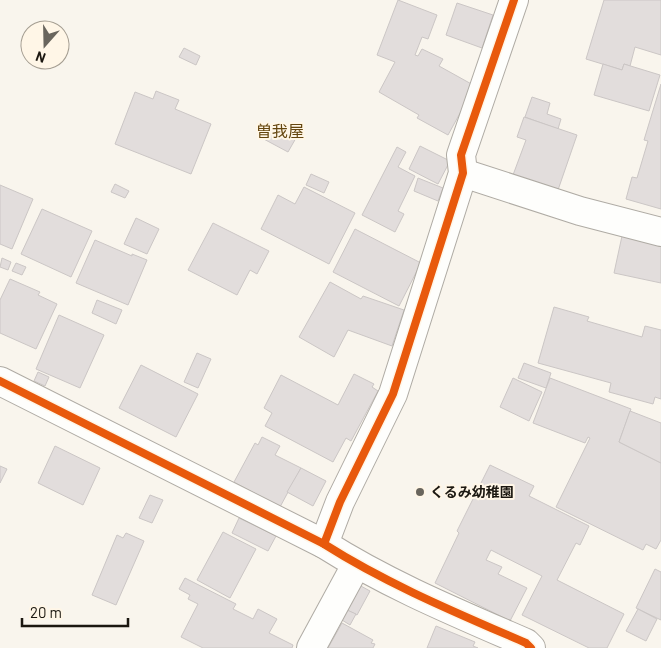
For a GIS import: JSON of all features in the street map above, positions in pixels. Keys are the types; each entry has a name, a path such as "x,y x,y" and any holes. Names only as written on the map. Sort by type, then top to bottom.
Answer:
{"street":[{"path":"324,544 340,502 393,394 463,174 461,155 514,0"},
{"path":"463,174 580,211 661,232"},
{"path":"0,381 324,544 356,565 437,605 526,643 531,648"},
{"path":"311,648 356,565"}],"building":[{"path":"398,0 437,15 428,39 422,37 415,55 418,56 422,49 443,59 439,66 475,86 448,135 417,118 419,115 379,92 395,62 377,55"},
{"path":"604,0 661,0 661,55 635,47 630,66 624,64 622,70 586,59"},
{"path":"457,3 493,15 482,48 446,35"},
{"path":"184,48 200,56 196,65 179,57"},
{"path":"603,64 622,70 624,64 660,75 649,111 594,95"},
{"path":"661,84 661,209 626,199 632,177 637,178 648,141 644,140"},
{"path":"156,91 179,100 175,109 211,124 191,174 115,144 135,92 153,99"},
{"path":"532,97 550,103 547,114 561,119 558,129 525,117"},
{"path":"524,117 577,135 558,190 513,175 526,140 517,137"},
{"path":"267,123 296,138 288,152 260,137"},
{"path":"420,146 450,161 438,184 409,169"},
{"path":"397,147 406,152 398,167 415,176 398,211 404,214 395,232 362,215"},
{"path":"311,174 329,182 324,193 306,185"},
{"path":"418,178 443,188 438,201 414,191"},
{"path":"115,184 129,191 125,198 111,192"},
{"path":"0,185 33,199 12,249 0,244"},
{"path":"304,187 355,213 329,264 261,229 278,195 295,204"},
{"path":"42,209 92,231 71,277 21,254"},
{"path":"136,218 159,229 147,254 124,244"},
{"path":"213,223 269,251 257,274 250,270 237,295 188,270"},
{"path":"355,229 421,263 399,306 333,272"},
{"path":"622,236 661,245 661,283 614,273"},
{"path":"95,240 132,256 132,254 147,260 128,305 76,283"},
{"path":"2,258 11,262 8,270 0,267"},
{"path":"16,263 26,267 22,275 12,271"},
{"path":"10,279 40,292 38,295 57,304 36,349 0,333 0,300"},
{"path":"330,282 361,299 363,296 404,310 392,346 348,330 334,357 299,337"},
{"path":"97,300 122,310 116,324 92,313"},
{"path":"554,307 589,317 587,321 642,337 645,326 661,330 661,399 655,397 653,404 609,392 611,383 538,363"},
{"path":"59,315 104,335 80,388 36,369"},
{"path":"197,353 211,359 198,388 184,382"},
{"path":"524,363 551,373 546,388 518,378"},
{"path":"141,365 198,394 176,437 119,408"},
{"path":"38,372 49,377 45,386 34,381"},
{"path":"354,374 374,384 372,387 378,391 351,441 346,438 333,462 265,426 272,413 264,408 281,375 338,405"},
{"path":"513,378 542,392 529,421 500,407"},
{"path":"550,378 631,409 619,442 661,463 661,540 656,549 646,544 643,550 556,507 590,438 588,437 585,443 533,423"},
{"path":"630,411 661,423 661,463 619,442"},
{"path":"262,437 280,446 275,455 301,468 280,507 234,482 255,443 258,445"},
{"path":"55,446 100,468 83,505 38,483"},
{"path":"490,465 534,486 529,496 589,526 580,545 576,543 557,580 624,614 607,648 589,648 522,615 542,576 491,550 486,560 502,567 498,574 527,588 510,621 435,583 459,533 457,531"},
{"path":"0,466 7,469 0,483"},
{"path":"301,468 326,481 313,506 287,492"},
{"path":"150,495 163,500 152,523 139,518"},
{"path":"239,518 276,536 268,551 232,533"},
{"path":"223,532 256,549 230,598 197,580"},
{"path":"126,533 144,541 116,605 92,595 117,535 123,538"},
{"path":"655,569 661,572 661,620 636,608"},
{"path":"185,578 236,604 233,609 253,619 258,609 277,619 269,633 293,645 292,648 203,648 181,637 198,604 188,599 190,595 179,589"},
{"path":"359,585 370,591 357,615 347,610"},
{"path":"638,609 657,619 646,641 626,631"},
{"path":"347,610 356,614 350,625 342,620"},
{"path":"342,623 373,640 371,643 375,644 373,648 328,648"},
{"path":"436,626 475,642 473,646 478,648 427,648"}],"cycle path":[{"path":"324,544 340,502 393,394 463,173 461,155 514,0"},
{"path":"0,381 324,544 397,585 526,643 531,648"}],"place":[{"name":"くるみ幼稚園","path":"420,492"}],"district":[{"name":"曽我屋","path":"280,131"}]}
